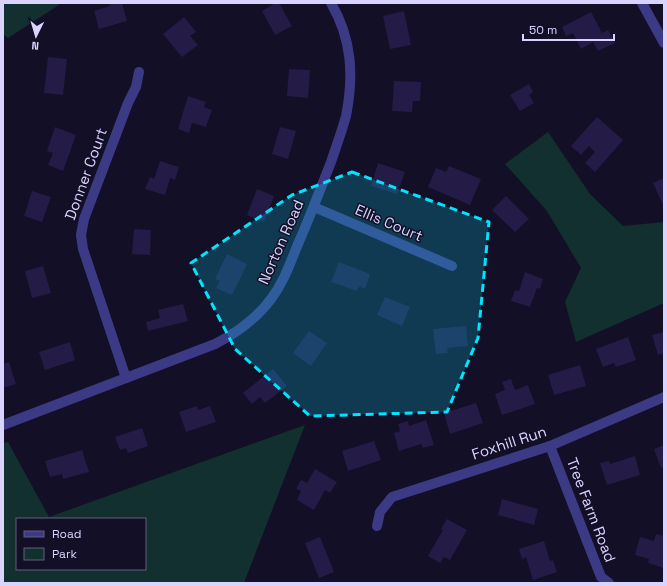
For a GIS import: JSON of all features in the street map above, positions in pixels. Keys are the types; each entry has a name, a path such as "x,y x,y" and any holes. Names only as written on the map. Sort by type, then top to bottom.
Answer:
{"street":[{"name":"Norton Road","path":"3,425 215,344 240,330 262,310 280,286 314,207 344,126 350,100 351,68 349,52 346,37 331,3"},
{"path":"642,3 664,43"},
{"name":"Donner Court","path":"126,378 83,249 81,235 84,219 128,103 136,87 139,72"},
{"name":"Ellis Court","path":"314,207 452,266"},
{"name":"Foxhill Run","path":"377,526 380,512 392,497 550,446 664,397"},
{"name":"Tree Farm Road","path":"550,446 601,577 608,583"}],"highlighted area":[{"path":"352,172 489,222 478,338 447,412 310,416 235,349 191,263 292,195"}],"green space":[{"path":"3,3 62,3 8,38 3,34"},
{"path":"548,132 590,194 623,226 664,222 664,303 576,342 565,302 581,268 547,211 505,164"},
{"path":"305,425 244,583 3,583 3,443 8,442 49,517"}],"building":[{"path":"109,3 122,3 127,21 99,29 94,11 110,6"},
{"path":"275,3 279,3 292,26 275,35 262,11"},
{"path":"404,11 411,45 390,49 383,16"},
{"path":"591,12 602,33 608,30 615,43 598,51 593,42 581,49 573,33 566,36 562,27"},
{"path":"184,17 196,32 190,36 198,45 182,57 163,34"},
{"path":"48,57 67,59 63,95 44,93"},
{"path":"289,69 310,70 308,98 287,96"},
{"path":"394,81 421,82 420,101 413,101 412,112 392,111"},
{"path":"529,84 533,92 529,95 534,103 520,111 510,95"},
{"path":"188,96 206,102 204,107 212,110 206,127 192,123 189,133 178,129"},
{"path":"597,117 623,140 595,172 585,163 595,152 589,146 581,155 571,146"},
{"path":"55,127 76,135 63,171 48,165 53,153 47,151"},
{"path":"280,127 296,131 288,159 272,154"},
{"path":"160,161 179,167 175,180 170,178 165,195 145,189 150,177 154,179"},
{"path":"378,163 405,172 397,194 371,186"},
{"path":"449,166 481,179 470,205 428,187 436,168 446,172"},
{"path":"664,178 664,204 663,205 653,183"},
{"path":"257,189 274,196 264,222 247,215"},
{"path":"32,191 51,197 42,222 24,216"},
{"path":"506,196 529,219 515,232 492,210"},
{"path":"134,229 151,230 150,255 132,254"},
{"path":"227,254 247,264 232,295 216,288 220,281 215,279"},
{"path":"339,262 370,274 365,289 359,286 357,291 331,282"},
{"path":"43,266 51,293 32,298 25,271"},
{"path":"525,272 543,279 540,289 537,288 530,307 511,301 515,290 519,291"},
{"path":"385,297 410,307 402,326 377,315"},
{"path":"183,304 188,321 148,331 146,322 160,318 158,310"},
{"path":"466,326 468,346 447,348 448,353 436,354 433,329"},
{"path":"309,331 327,343 311,366 293,353"},
{"path":"664,332 664,353 658,355 652,335"},
{"path":"628,337 636,360 616,367 614,363 603,367 596,349"},
{"path":"70,342 75,360 45,370 39,352"},
{"path":"9,362 16,384 3,388 3,364"},
{"path":"580,365 586,386 554,395 548,375"},
{"path":"273,369 287,386 265,403 260,397 252,404 243,393"},
{"path":"511,379 515,390 528,385 535,404 502,415 495,394 505,390 502,382"},
{"path":"476,403 483,423 450,434 444,413"},
{"path":"197,406 198,410 210,406 216,422 186,432 179,412"},
{"path":"426,420 434,445 423,448 421,444 399,451 394,433 400,431 398,424 408,421 409,426"},
{"path":"142,428 148,446 128,453 126,448 120,450 115,437"},
{"path":"374,441 381,460 348,471 342,451"},
{"path":"664,445 664,467 661,468 654,449"},
{"path":"82,450 89,472 63,479 62,474 50,477 45,461"},
{"path":"635,456 640,475 607,485 600,463 609,461 610,464"},
{"path":"315,469 337,482 330,493 325,490 314,510 297,500 301,491 296,489 301,480 307,483"},
{"path":"502,499 538,509 534,525 498,515"},
{"path":"447,519 467,530 450,560 444,557 440,563 428,556 443,530 441,529"},
{"path":"656,534 664,536 664,568 648,563 649,559 635,555 640,537 654,541"},
{"path":"320,537 334,572 319,578 305,543"},
{"path":"544,541 550,561 553,560 557,572 533,580 526,557 522,559 519,549"}]}
